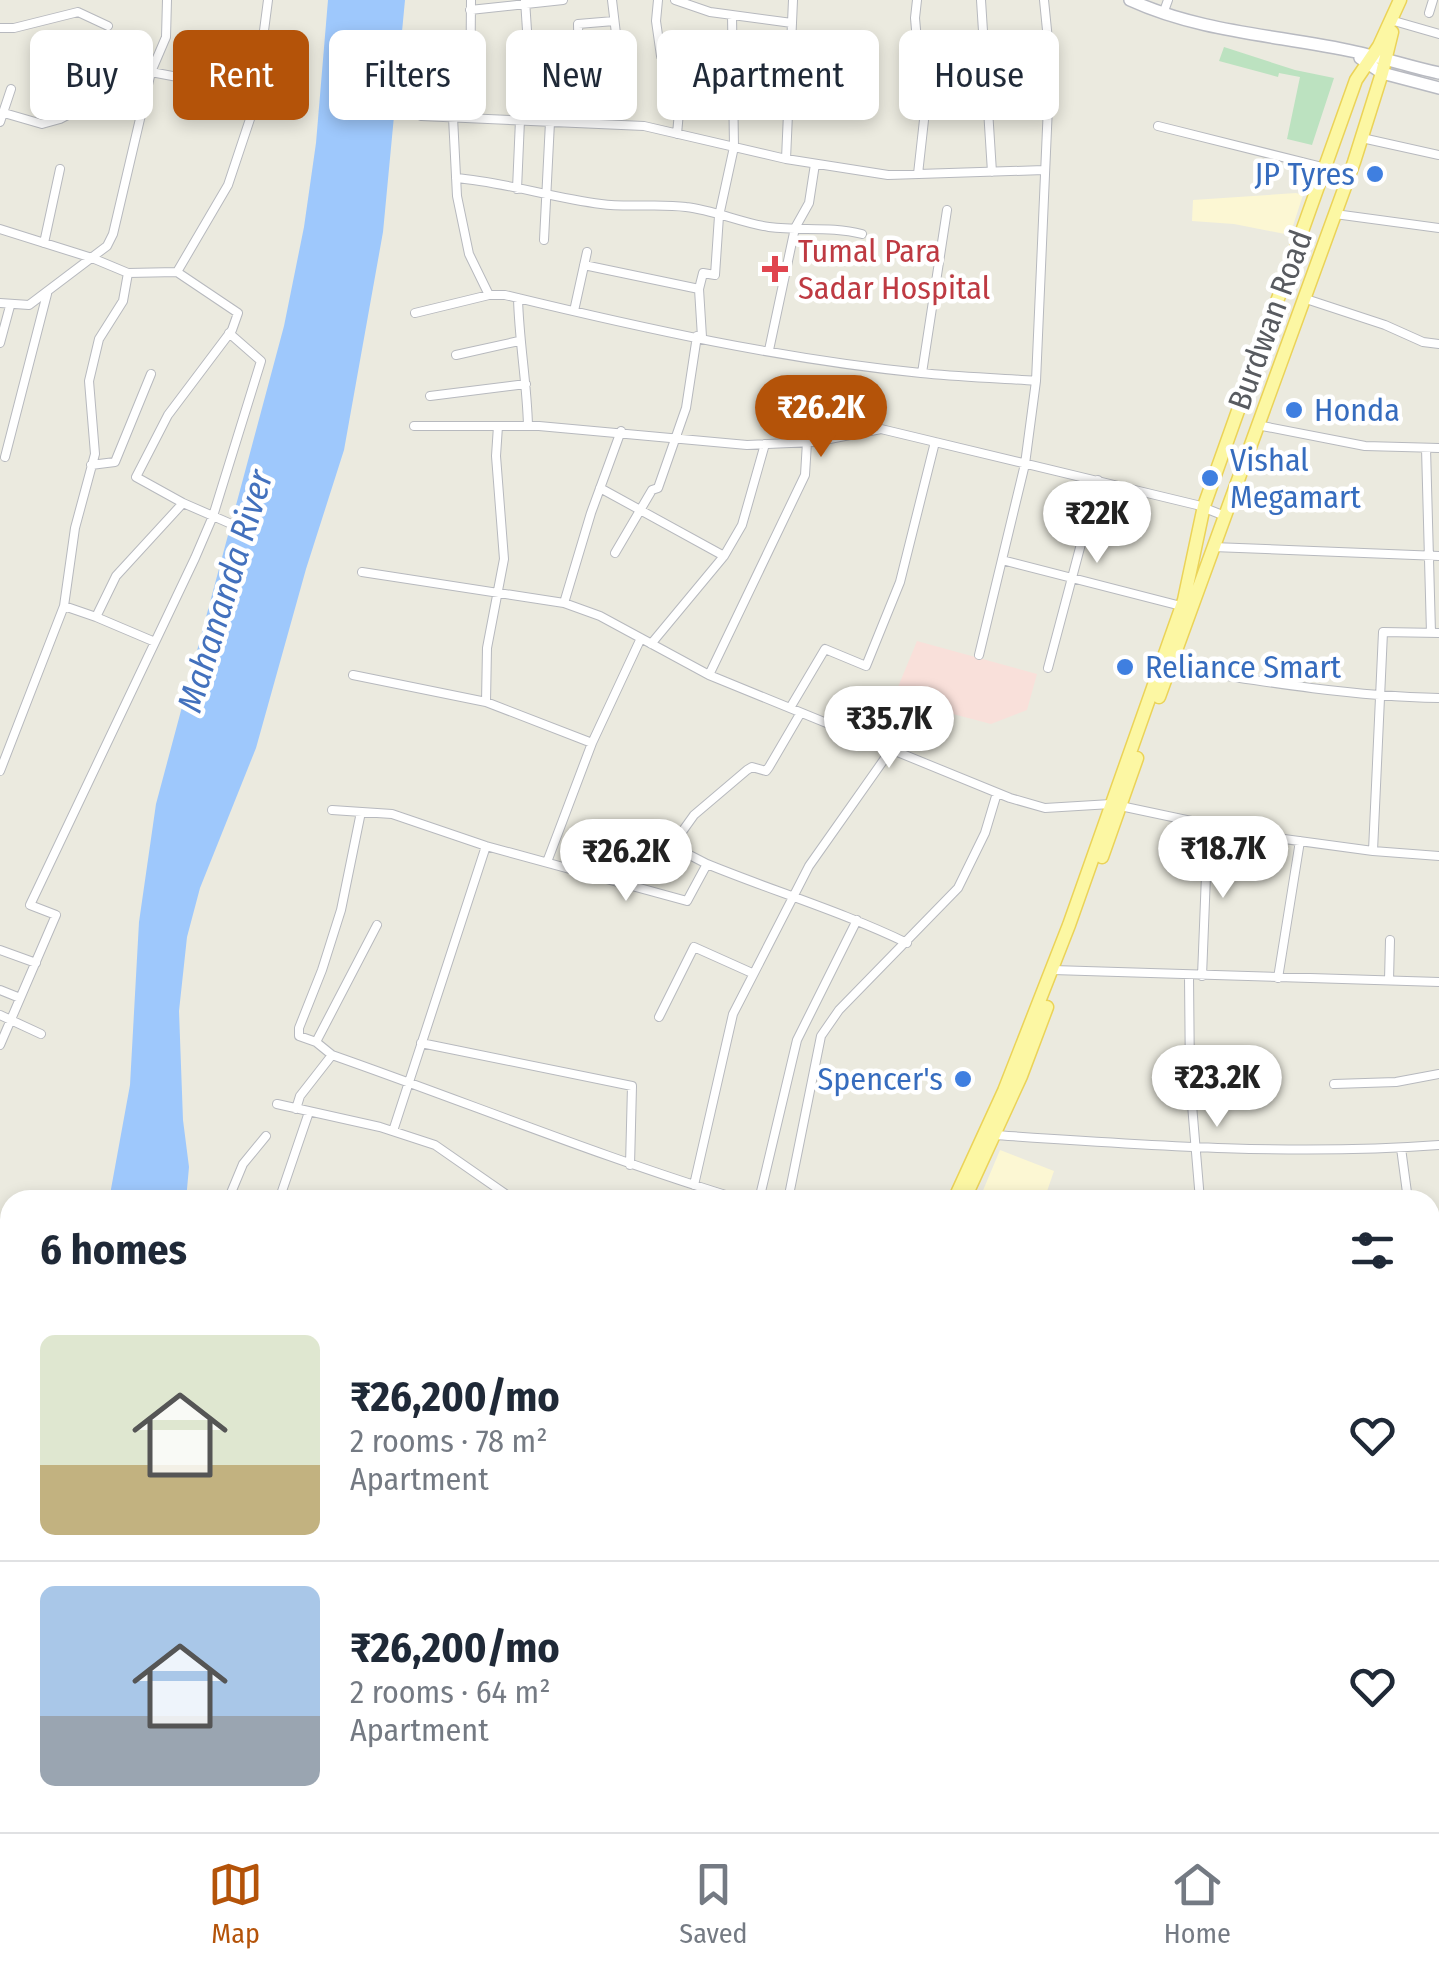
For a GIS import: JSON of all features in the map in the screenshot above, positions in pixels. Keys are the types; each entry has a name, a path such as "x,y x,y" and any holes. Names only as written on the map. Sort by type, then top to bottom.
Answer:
{"main road":[{"name":"Burdwan Road","path":"1166,666 1194,562 1204,506 1356,80 1395,7"},
{"name":"Burdwan Road","path":"969,1190 995,1135 1350,174 1384,67 1395,7"},
{"name":"Burdwan Road","path":"959,1190 1056,971"}],"street":[{"path":"153,65 166,37 167,0"},
{"path":"177,272 228,185 254,107 268,0"},
{"path":"470,0 470,30"},
{"path":"470,10 562,0"},
{"path":"612,0 615,30"},
{"path":"658,0 656,22 662,56 674,56 680,70 677,134"},
{"path":"675,0 715,12 792,23"},
{"path":"715,12 718,0"},
{"path":"786,159 793,0"},
{"path":"917,0 915,18 924,120 918,174"},
{"path":"981,0 992,172"},
{"path":"979,655 1024,464 1036,382 1050,60 1044,0"},
{"path":"1130,0 1220,30 1356,52 1439,88"},
{"path":"1163,14 1168,0"},
{"path":"1430,14 1434,0"},
{"path":"525,2 533,121"},
{"path":"1395,7 1439,34"},
{"path":"0,28 78,12 108,26"},
{"path":"615,552 652,490 658,488 686,408 699,337 699,289 703,274 714,275 719,216 734,147 732,14"},
{"path":"580,123 578,24 614,21"},
{"path":"1384,67 1439,73"},
{"path":"11,89 2,118 42,124 54,120"},
{"path":"0,343 5,304 29,305 107,246 139,120"},
{"path":"452,120 456,178 470,254 489,295"},
{"path":"518,189 520,120 644,126 786,159 888,175 1044,170"},
{"path":"544,240 550,122"},
{"path":"1158,126 1350,174"},
{"path":"1362,138 1439,155"},
{"path":"769,350 795,228 808,203 815,164"},
{"path":"44,243 60,169"},
{"path":"456,178 488,180 518,189 632,208 686,206 772,227 841,229 862,234"},
{"path":"922,374 947,210"},
{"path":"1334,214 1439,228"},
{"path":"0,229 128,273 177,272 238,313 229,333 168,414 136,477 229,523"},
{"path":"574,311 587,252"},
{"path":"584,265 699,289"},
{"path":"0,771 64,606 74,528 95,454 89,381 99,338 123,301 128,273"},
{"path":"5,456 47,294"},
{"path":"414,313 489,295 518,298 769,350 922,374 1036,382"},
{"path":"518,298 528,426"},
{"path":"1303,298 1386,325 1423,342 1439,344"},
{"path":"0,1045 56,915 30,905 213,516 261,362 229,333"},
{"path":"456,355 519,341"},
{"path":"91,465 115,462 151,374"},
{"path":"430,396 526,384"},
{"path":"1257,425 1365,446 1439,448"},
{"path":"414,426 528,426 765,444 807,442 881,429 1204,506 1225,516"},
{"path":"486,702 488,648 504,559 496,456 498,426"},
{"path":"564,603 621,431"},
{"path":"709,675 805,474 807,442"},
{"path":"790,708 825,649 866,666 900,582 935,442"},
{"path":"651,644 724,556 742,525 765,444"},
{"path":"1373,852 1382,632 1435,633 1426,448"},
{"path":"1048,668 1098,480"},
{"path":"600,488 724,556"},
{"path":"96,617 116,576 184,503"},
{"path":"1213,548 1434,556"},
{"path":"1002,560 1182,606"},
{"path":"362,572 564,603 600,616 709,675 800,714 997,793 1045,808 1116,805 1300,841 1373,852 1439,856"},
{"path":"64,606 155,642"},
{"path":"547,862 592,743 640,638"},
{"path":"1166,666 1302,688 1439,698"},
{"path":"353,675 486,702 592,743"},
{"path":"800,714 769,768 746,770 685,826 676,848 792,899 857,920 907,943"},
{"path":"694,1186 733,1014 809,866 890,751"},
{"path":"790,1190 821,1036 839,1010 958,888 984,834 997,793"},
{"path":"332,810 392,814 486,846 687,901 707,864"},
{"path":"361,812 341,910 299,1036 316,1042 332,1056 703,1190"},
{"path":"1202,976 1208,825"},
{"path":"1278,978 1300,841"},
{"path":"393,1130 486,846"},
{"path":"760,1190 797,1040 857,920"},
{"path":"316,1042 377,925"},
{"path":"1389,980 1390,940"},
{"path":"659,1018 694,946 752,973"},
{"path":"0,950 36,963"},
{"path":"1056,971 1439,982"},
{"path":"1188,976 1190,1081 1199,1190"},
{"path":"0,990 20,998"},
{"path":"0,1015 42,1034"},
{"path":"422,1043 632,1086 630,1165"},
{"path":"296,1109 300,1096 332,1056"},
{"path":"1334,1084 1396,1082 1439,1074"},
{"path":"277,1104 393,1130 435,1145 501,1190"},
{"path":"282,1190 309,1112"},
{"path":"995,1135 1196,1149 1439,1145"},
{"path":"232,1190 243,1164 266,1136"},
{"path":"1401,1148 1407,1190"}],"shaded area":[{"path":"1303,195 1290,235 1192,221 1193,200"},
{"path":"917,641 1037,674 1027,710 991,724 949,713 947,718 893,699"},
{"path":"1000,1150 1054,1171 1047,1190 983,1190"}],"green space":[{"path":"1224,47 1334,78 1312,145 1287,139 1300,77 1279,73 1278,77 1219,61"}],"water":[{"name":"Mahananda River","path":"328,0 405,0 402,30 329,30 329,120 394,120 383,232 344,450 256,748 200,888 187,937 179,1011 189,1167 187,1190 111,1190 130,1085 139,922 156,804 284,326 316,143"}],"place":[{"name":"JP Tyres","path":"1375,174"},
{"name":"Tumal Para Sadar Hospital","path":"775,269"},
{"name":"Honda","path":"1294,410"},
{"name":"Vishal Megamart","path":"1210,478"},
{"name":"Reliance Smart","path":"1125,667"},
{"name":"Spencer's","path":"963,1079"}]}
